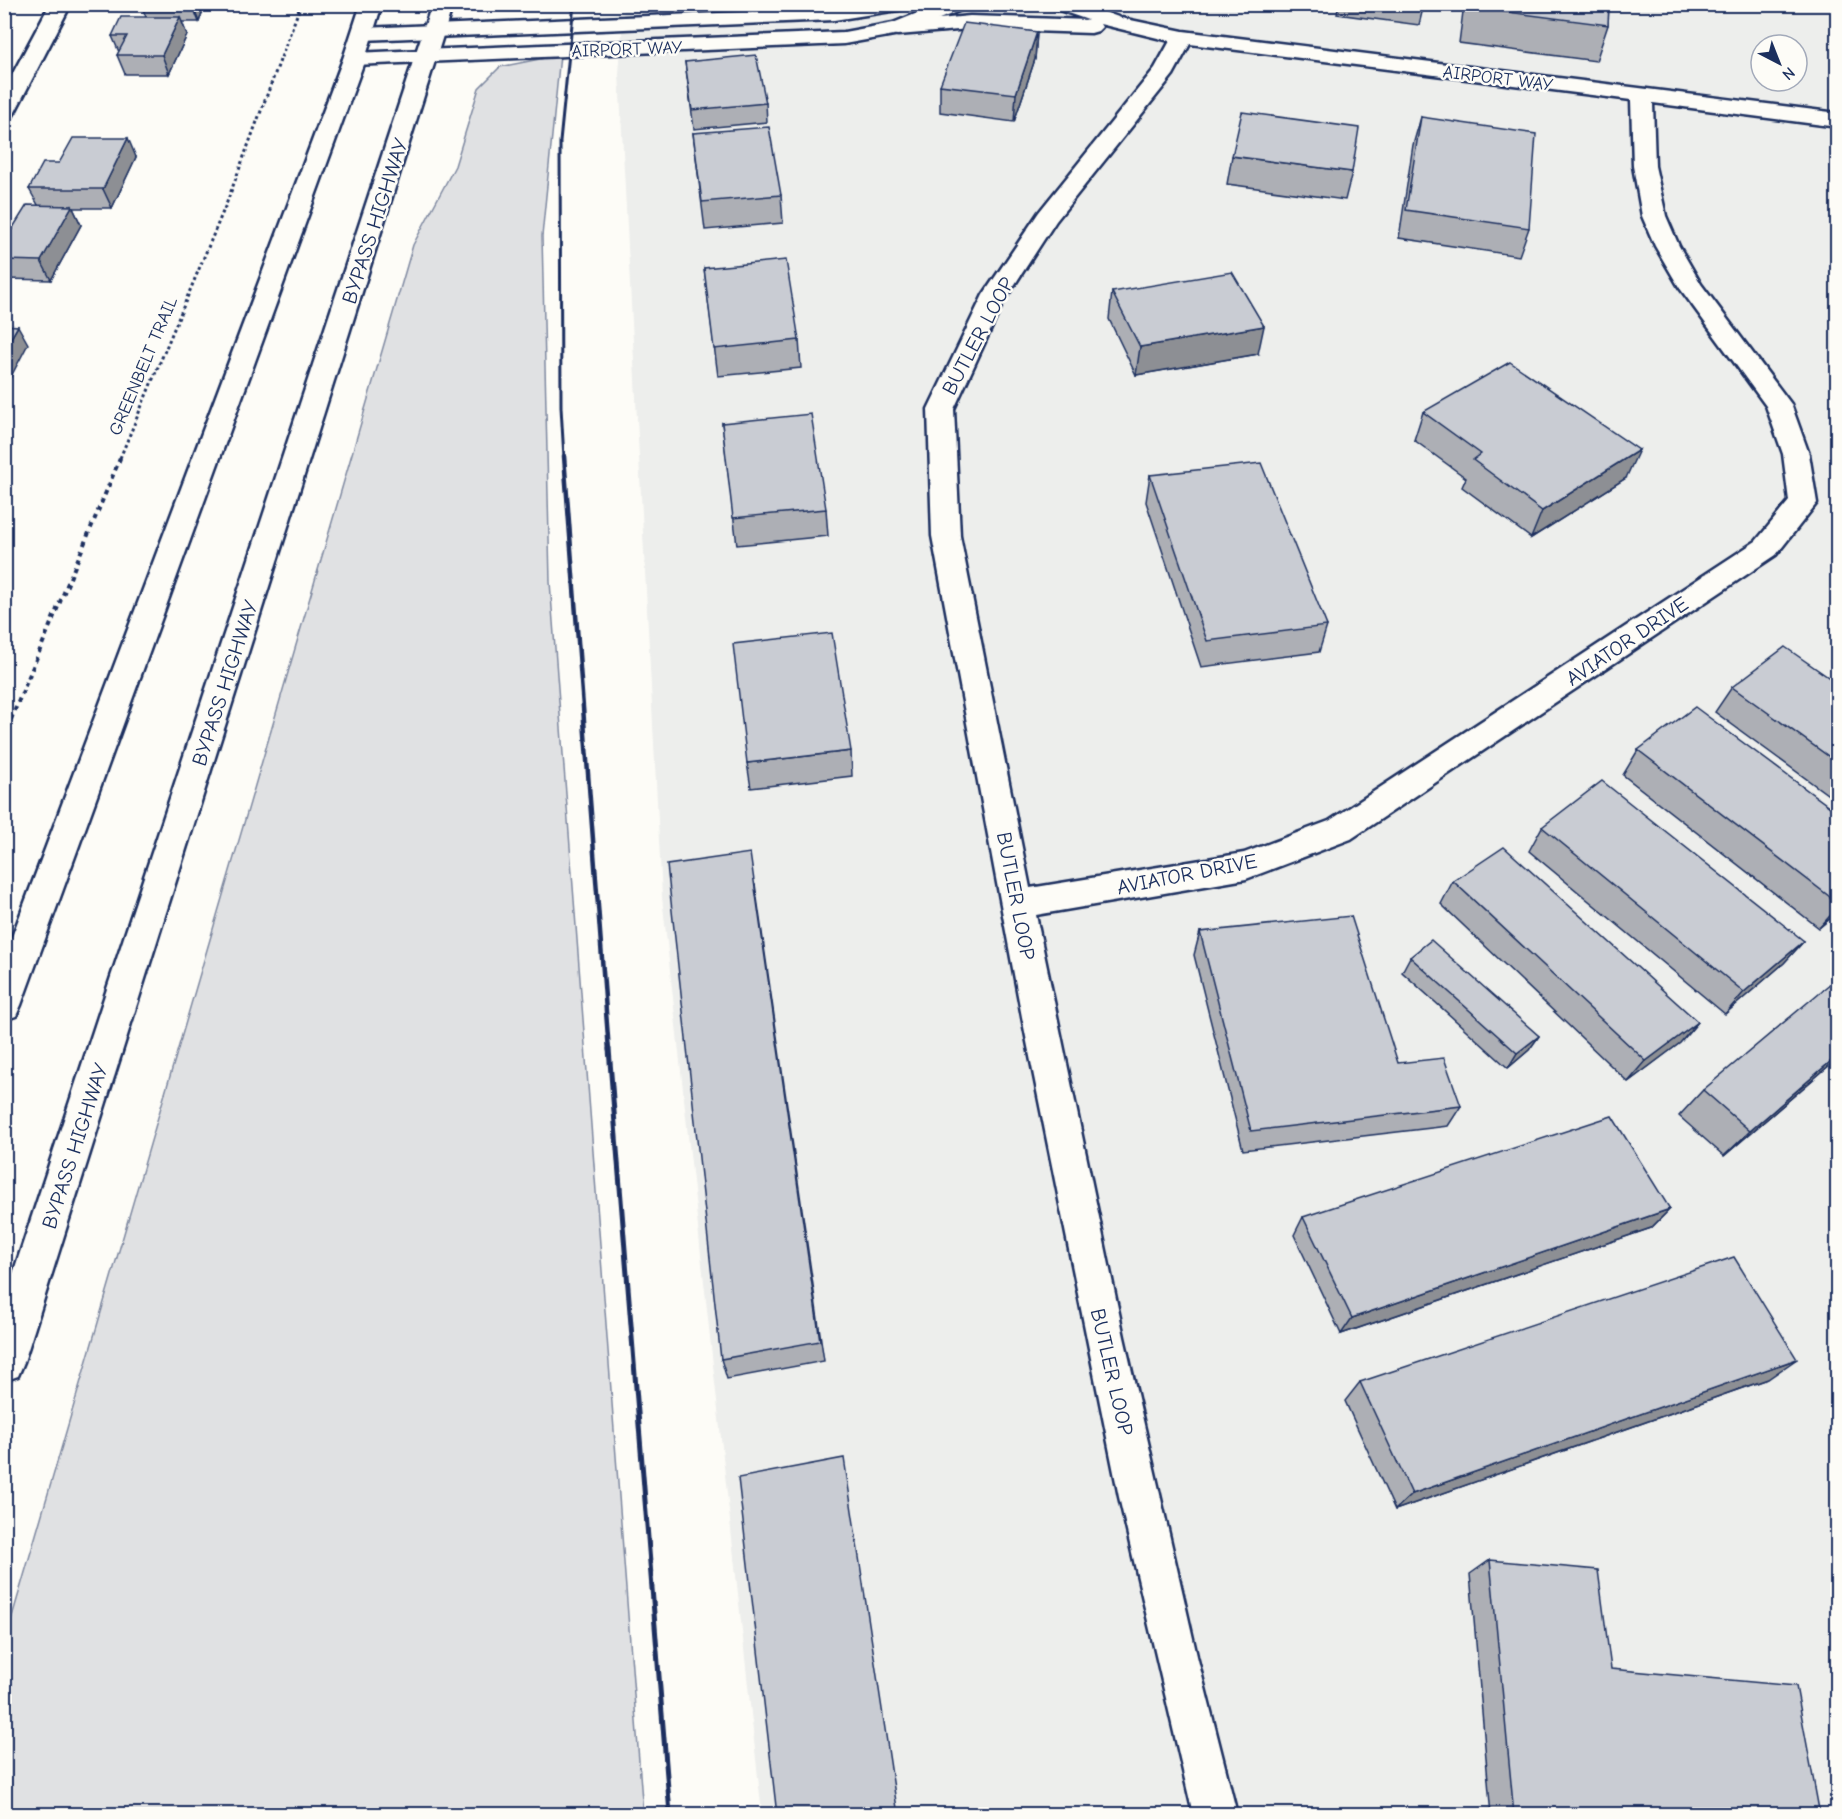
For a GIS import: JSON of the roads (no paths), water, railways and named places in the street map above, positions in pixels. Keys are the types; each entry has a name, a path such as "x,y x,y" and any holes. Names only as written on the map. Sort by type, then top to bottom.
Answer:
{"main road":[{"path":"4,112 61,4"},
{"path":"4,1005 359,47 372,4"},
{"name":"AIRPORT WAY","path":"359,47 436,31 834,14 898,4"},
{"name":"AIRPORT WAY","path":"898,29 959,4"},
{"name":"AIRPORT WAY","path":"1060,4 1116,23 1171,35"},
{"name":"AIRPORT WAY","path":"436,31 815,41 949,22 990,21 1171,35 1838,120"},
{"name":"BYPASS HIGHWAY","path":"4,1362 436,31"},
{"name":"BUTLER LOOP","path":"1171,35 1173,58 1047,217 992,301 940,408 946,536 1100,1319 1215,1815"},
{"name":"AVIATOR DRIVE","path":"1018,904 1246,866 1340,830 1766,548 1803,503 1796,454 1778,404 1691,287 1667,246 1654,216 1644,166 1642,96"}],"railway":[{"path":"564,458 561,407 560,142 574,4"},
{"path":"564,456 609,1051"},
{"path":"609,1049 670,1814"}]}
